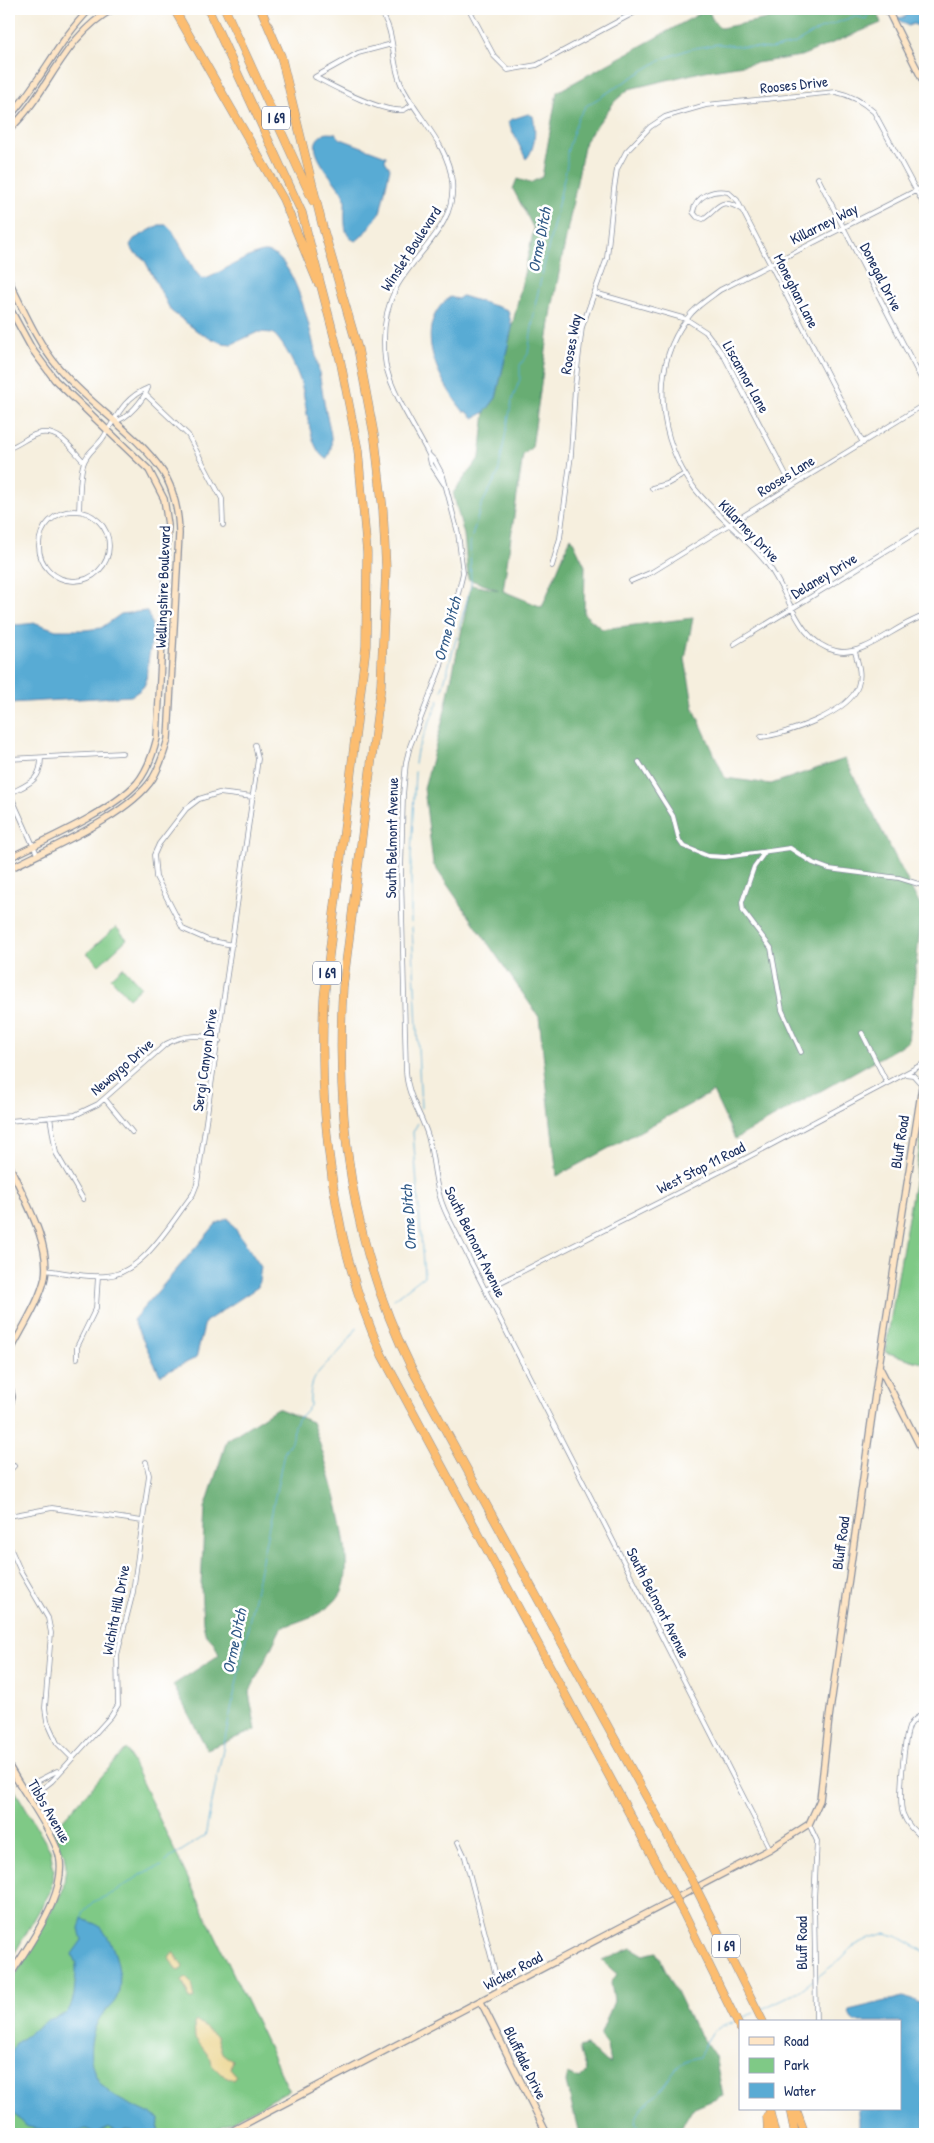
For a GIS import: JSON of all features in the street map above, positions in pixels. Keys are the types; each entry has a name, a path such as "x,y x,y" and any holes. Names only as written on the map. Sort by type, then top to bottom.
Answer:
{"highway":[{"name":"I 69","path":"208,9 302,213 330,315 355,434 363,504 367,575 364,671 326,980 322,1042 322,1084 331,1163 348,1256 371,1332 386,1363 683,1912 727,1997 739,2026"},
{"name":"I 69","path":"225,9 299,166 323,228 348,312 364,376 381,486 386,568 381,685 344,979 341,1022 342,1113 347,1162 356,1203 377,1281 405,1354 691,1878 748,1990 761,2020"},
{"path":"261,9 281,56 323,228"},
{"path":"174,11 283,199 330,315"},
{"path":"767,2110 768,2134"},
{"path":"767,2110 775,2134"},
{"path":"790,2110 795,2134"},
{"path":"796,2110 804,2134"}],"street":[{"path":"9,117 37,82 69,31 90,9"},
{"path":"9,130 33,103 78,36 94,20 113,9"},
{"name":"Winslet Boulevard","path":"379,9 388,24 400,82 441,145 452,179 452,207 445,223 404,275 392,296 385,322 384,350 390,378 426,448 431,464 445,485 456,523 462,563"},
{"path":"469,9 494,56 508,70 537,65 641,9"},
{"path":"887,9 925,85"},
{"path":"392,44 358,53 315,77 362,100 398,110 405,110 413,104"},
{"name":"Rooses Drive","path":"665,117 706,106 819,92 836,92 850,95 865,103 874,112 925,207"},
{"name":"Rooses Way","path":"552,566 560,538 570,464 574,387 582,327 607,258 618,168 626,152 637,139 665,117"},
{"name":"Donegal Drive","path":"818,178 925,386"},
{"name":"Killarney Way","path":"686,319 702,303 720,290 925,186"},
{"name":"Moneghan Lane","path":"742,210 726,203 716,206 703,219 697,217 694,212 697,202 704,196 721,190 732,194 742,210 863,442"},
{"name":"Wellingshire Boulevard","path":"9,282 38,339 56,366 148,454 164,474 179,522 168,739 162,760 153,779 128,806 9,869"},
{"name":"Liscannor Lane","path":"595,293 686,319 706,332 724,356 792,486"},
{"name":"Wellingshire Boulevard","path":"9,307 32,349 55,380 149,470 164,499 168,519 158,738 144,774 126,793 109,806 9,858"},
{"name":"Killarney Drive","path":"686,319 667,355 662,388 668,432 686,474 709,506 730,524 769,566 805,631 816,644 838,652 855,652"},
{"path":"79,511 84,462 113,422 116,414 137,392 148,388 146,394 121,420 113,422"},
{"path":"146,394 184,429 222,499 223,525"},
{"name":"Rooses Lane","path":"631,581 652,572 925,404"},
{"path":"9,448 37,434 49,432 61,438 84,462"},
{"path":"652,488 667,484 686,474"},
{"path":"79,511 93,516 104,526 110,549 105,564 96,574 80,581 70,581 53,575 47,568 42,560 39,541 42,532 53,518 61,513 79,511"},
{"name":"Delaney Drive","path":"734,644 925,528"},
{"name":"South Belmont Avenue","path":"462,563 462,582 448,642 437,680 410,746 405,777 401,873 406,1071 409,1094 428,1138 439,1198 770,1848"},
{"path":"761,738 795,730 844,704 853,696 860,678 855,652 895,629 925,616"},
{"name":"Sergi Canyon Drive","path":"45,1270 98,1276 119,1273 138,1263 193,1194 200,1175 253,797 258,758 255,745"},
{"path":"9,759 122,753"},
{"path":"37,854 9,794 37,778 40,773 41,758"},
{"path":"639,762 673,816 678,840 683,846 708,856 742,856 790,848 814,863 829,869 899,878 925,886"},
{"path":"232,945 208,940 183,929 156,877 154,855 159,844 186,809 199,799 219,793 253,797"},
{"path":"765,852 754,867 742,902 743,911 771,948 782,1010 802,1052"},
{"path":"862,1033 887,1084"},
{"name":"Newaygo Drive","path":"9,1120 75,1115 105,1099 166,1044 189,1036 213,1038 219,1041"},
{"name":"West Stop 11 Road","path":"485,1290 728,1168 925,1063"},
{"name":"Bluff Road","path":"816,2020 814,1969 817,1841 809,1824 820,1800 829,1718 879,1366 925,1067"},
{"path":"904,1074 913,1075 922,1085"},
{"path":"105,1099 132,1132"},
{"path":"50,1117 56,1153 83,1199"},
{"path":"9,1164 39,1232 45,1270 41,1289 9,1354"},
{"path":"76,1358 77,1347 96,1308 98,1276"},
{"path":"879,1366 925,1456"},
{"path":"9,1383 13,1390 9,1407"},
{"name":"Wichita Hill Drive","path":"28,1799 52,1781 111,1716 118,1705 117,1655 133,1592 149,1475 146,1462"},
{"path":"9,1471 14,1466"},
{"path":"9,1516 52,1508 142,1521"},
{"path":"9,1545 21,1572 48,1618 51,1633 46,1708 48,1721 57,1743 72,1758"},
{"path":"925,1713 916,1718 907,1734 900,1799 903,1813 911,1828 925,1840"},
{"name":"Tibbs Avenue","path":"9,1766 57,1848 61,1877 56,1897 9,1977"},
{"name":"Wichita Hill Drive","path":"22,1789 60,1770"},
{"name":"Wicker Road","path":"226,2134 481,2002 770,1848 809,1824"},
{"path":"458,1842 465,1857 500,1991"},
{"name":"Bluffdale Drive","path":"481,2002 545,2131"}],"green space":[{"path":"708,9 713,21 721,28 816,9 876,9 881,23 801,56 705,71 629,89 615,101 585,141 552,309 532,447 523,455 503,591 542,607 571,537 585,566 584,614 602,629 693,618 685,659 694,709 725,778 771,784 845,759 922,909 908,1042 735,1139 713,1092 557,1176 539,1017 433,864 424,788 443,719 471,585 499,590 468,579 464,535 453,493 480,457 485,412 496,398 534,229 513,189 517,179 530,183 542,177 557,92"},
{"path":"116,927 127,939 99,965 87,953"},
{"path":"123,967 141,987 129,998 111,978"},
{"path":"925,1118 925,1364 885,1352"},
{"path":"277,1408 312,1422 338,1507 346,1555 346,1576 342,1591 330,1605 315,1615 281,1628 249,1693 256,1730 207,1749 173,1685 219,1655 214,1643 205,1633 203,1623 201,1586 205,1508 227,1440"},
{"path":"126,1749 289,2090 208,2134 9,2134 9,1987 63,1890 66,1867 64,1854 53,1831"},
{"path":"9,1780 50,1850 54,1870 50,1892 9,1963"},
{"path":"632,1948 644,1955 657,1952 689,2018 715,2056 723,2096 692,2109 677,2134 579,2134 566,2082 568,2074 580,2079 586,2072 579,2048 586,2046 610,2064 607,2046 600,2036 614,2001 611,1983 617,1974 602,1961"}],"sand":[{"path":"173,1952 183,1967 180,1971 176,1970 169,1957"},
{"path":"186,1978 191,1983 194,1999 190,1999 182,1981"},
{"path":"196,2021 217,2037 222,2053 232,2061 230,2068 237,2076 234,2080 221,2074 212,2065 211,2059 195,2038 194,2024"}],"water":[{"path":"904,9 925,9 925,29 913,24 908,26 897,19 905,17 907,14"},
{"path":"528,114 533,116 535,133 532,150 526,159 508,122"},
{"path":"335,133 341,139 386,156 385,161 390,168 380,213 356,241 351,239 346,229 343,194 324,167 315,148 317,140 324,134"},
{"path":"159,225 167,225 172,230 195,271 202,279 208,278 246,258 262,252 267,252 280,259 291,274 308,321 331,435 331,448 326,459 320,454 315,445 300,380 295,368 286,349 273,333 258,332 232,344 222,343 201,334 171,311 144,259 134,252 130,245 134,239"},
{"path":"462,296 508,310 512,328 496,398 485,412 474,418 466,411 464,412 446,385 438,370 430,338 432,323 438,309 450,297 458,299"},
{"path":"146,611 152,629 151,643 145,683 137,693 131,696 9,703 9,621 16,625 36,623 56,630 85,630 101,628 121,614"},
{"path":"228,1218 261,1267 258,1287 205,1322 196,1358 160,1375 133,1320 216,1224"},
{"path":"82,1918 98,1926 110,1941 117,1961 120,1982 116,1999 101,2016 93,2032 90,2050 93,2068 101,2084 113,2095 159,2119 158,2134 140,2134 128,2130 118,2132 108,2127 96,2133 86,2129 71,2134 28,2127 23,2124 9,2107 9,2058 16,2043 48,2020 65,2014 70,2009 74,1995 76,1973 76,1964 72,1954 82,1940 79,1929"},
{"path":"903,1997 910,1998 925,2006 925,2134 859,2134 859,2110 902,2110 902,2020 853,2020 848,2013 849,2010"}],"waterway":[{"name":"Orme Ditch","path":"880,11 885,15"},
{"name":"Orme Ditch","path":"442,690 471,585 470,543 481,506 498,474 512,400 520,379 520,365 528,354 536,301 567,165 567,152 578,118 586,106 660,60 690,49 718,44 770,49 794,44 820,29 855,16 866,19 869,13 884,11"},
{"name":"Orme Ditch","path":"415,764 417,751 439,700"},
{"name":"Orme Ditch","path":"411,922 411,857 415,772"},
{"name":"Orme Ditch","path":"412,927 421,1108"},
{"name":"Orme Ditch","path":"394,1299 424,1276 413,1132 418,1123"},
{"name":"Orme Ditch","path":"82,1918 84,1911 93,1902 113,1893 147,1871 162,1866 170,1858 205,1836 284,1453 293,1438 294,1425 310,1406 311,1388 316,1376 341,1350 357,1328"},
{"path":"760,2010 799,1991 841,1959 852,1947 870,1938 885,1933 899,1937 925,1952"},
{"path":"739,2019 754,2013"},
{"path":"635,2134 638,2128 635,2122 637,2116 677,2068 685,2061 699,2057 711,2034 720,2027 733,2022"}]}
